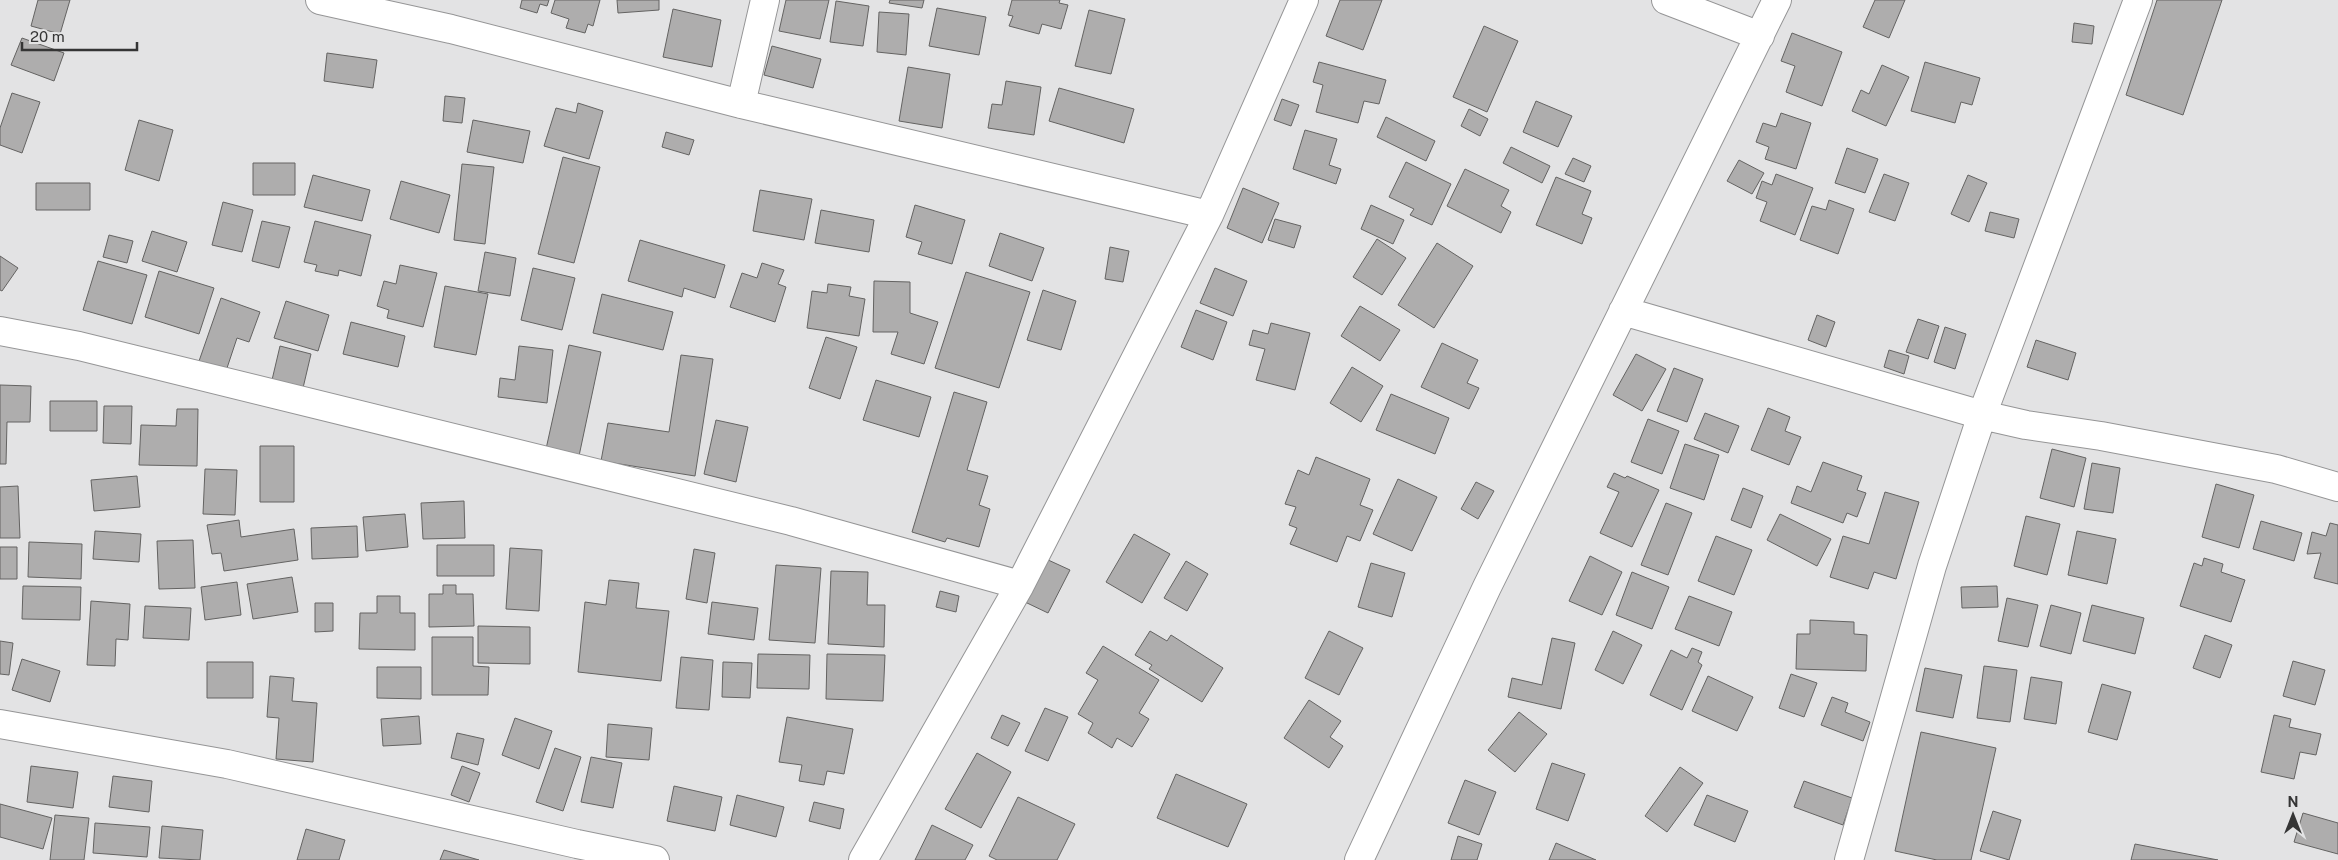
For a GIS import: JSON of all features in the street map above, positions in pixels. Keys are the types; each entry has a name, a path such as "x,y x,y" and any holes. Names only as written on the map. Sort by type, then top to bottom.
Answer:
{"street":[{"path":"320,0 369,5 451,29 741,104 1209,215"},
{"path":"741,104 765,0"},
{"path":"863,860 1020,585 1209,215 1304,0"},
{"path":"1666,0 1760,36"},
{"path":"1359,860 1487,587 1777,0"},
{"path":"1849,860 1932,566 1982,415 2138,0"},
{"path":"1623,311 1982,415 2026,425 2101,436 2276,469 2338,487"},
{"path":"0,331 79,346 791,521 1020,585"},
{"path":"0,724 227,764 573,852 655,860"}],"building":[{"path":"38,0 70,0 60,34 31,26"},
{"path":"522,0 549,0 547,6 540,4 537,13 520,8"},
{"path":"555,0 600,0 593,26 588,24 585,33 566,28 569,19 551,13"},
{"path":"617,0 659,0 659,10 618,13"},
{"path":"786,0 829,0 820,39 779,31"},
{"path":"890,0 924,0 922,8 889,3"},
{"path":"1012,0 1060,0 1059,3 1068,5 1061,29 1042,24 1039,34 1009,26 1013,16 1008,15"},
{"path":"1340,0 1382,0 1363,50 1326,36"},
{"path":"1875,0 1905,0 1889,38 1863,27"},
{"path":"2157,0 2222,0 2183,115 2126,95"},
{"path":"836,1 869,6 863,46 830,42"},
{"path":"937,8 986,17 979,55 929,46"},
{"path":"673,9 721,20 712,67 663,57"},
{"path":"1089,10 1125,19 1111,74 1075,66"},
{"path":"879,12 909,14 906,55 877,52"},
{"path":"2074,23 2094,26 2092,44 2072,42"},
{"path":"1484,26 1518,41 1487,112 1453,97"},
{"path":"1792,33 1842,52 1822,106 1786,92 1795,66 1781,61"},
{"path":"22,38 64,53 54,81 11,65"},
{"path":"772,46 821,59 813,88 764,75"},
{"path":"327,53 377,60 373,88 324,81"},
{"path":"1319,62 1386,80 1379,104 1364,101 1358,123 1316,112 1323,85 1313,82"},
{"path":"1925,62 1980,78 1972,105 1961,102 1955,123 1911,111"},
{"path":"1882,65 1909,77 1886,126 1852,111 1861,90 1869,94"},
{"path":"908,67 950,74 942,128 899,121"},
{"path":"1006,81 1041,87 1034,135 988,128 992,104 1002,105"},
{"path":"1059,88 1134,109 1124,143 1049,121"},
{"path":"12,93 40,102 22,153 0,145 0,128"},
{"path":"445,96 465,98 462,123 443,121"},
{"path":"1282,99 1299,105 1291,126 1274,120"},
{"path":"1536,101 1572,116 1558,147 1523,132"},
{"path":"578,103 603,111 589,159 544,146 556,108 576,113"},
{"path":"1469,109 1488,119 1480,136 1461,126"},
{"path":"1781,113 1811,123 1796,169 1765,159 1769,147 1756,142 1763,123 1776,127"},
{"path":"1386,117 1435,141 1426,161 1377,137"},
{"path":"139,120 173,130 159,181 125,170"},
{"path":"473,120 530,131 523,163 467,152"},
{"path":"1305,130 1337,139 1329,165 1341,169 1336,184 1293,169"},
{"path":"666,132 694,140 689,155 662,147"},
{"path":"1511,147 1550,166 1542,183 1503,163"},
{"path":"1847,148 1878,159 1865,193 1835,183"},
{"path":"563,157 600,167 574,263 538,254"},
{"path":"1573,158 1591,166 1584,182 1565,174"},
{"path":"1739,160 1764,173 1752,194 1727,181"},
{"path":"1406,162 1451,184 1432,225 1410,215 1414,209 1389,197"},
{"path":"253,163 295,163 295,195 253,195"},
{"path":"462,164 494,167 485,244 454,240"},
{"path":"1465,169 1509,190 1501,206 1511,212 1501,233 1447,206"},
{"path":"1776,174 1813,188 1795,235 1760,221 1767,202 1756,198 1762,181 1772,185"},
{"path":"1884,174 1909,183 1895,221 1869,212"},
{"path":"313,175 370,190 362,221 304,207"},
{"path":"1968,175 1987,183 1969,222 1951,214"},
{"path":"1556,177 1591,191 1582,214 1592,218 1582,244 1536,225"},
{"path":"401,181 450,195 439,233 390,219"},
{"path":"36,183 90,183 90,210 36,210"},
{"path":"1243,188 1279,203 1262,243 1227,228"},
{"path":"760,190 812,199 804,240 753,231"},
{"path":"1829,200 1854,209 1838,254 1800,240 1812,206 1826,210"},
{"path":"223,202 253,210 242,252 212,245"},
{"path":"915,205 965,220 952,264 918,254 922,242 906,237"},
{"path":"1371,205 1404,220 1393,244 1361,229"},
{"path":"821,210 874,220 869,252 815,243"},
{"path":"1990,212 2019,219 2014,238 1985,231"},
{"path":"1275,219 1301,226 1294,248 1268,240"},
{"path":"262,221 290,227 279,268 252,261"},
{"path":"315,221 371,235 361,276 339,270 338,276 315,271 317,265 304,262"},
{"path":"152,231 187,242 177,272 142,261"},
{"path":"1000,233 1044,248 1032,281 989,266"},
{"path":"109,235 133,241 127,263 103,257"},
{"path":"1377,239 1406,258 1382,295 1353,277"},
{"path":"640,240 725,265 715,298 684,288 682,297 628,281"},
{"path":"1437,243 1473,266 1434,328 1398,305"},
{"path":"1110,247 1129,251 1123,282 1105,279"},
{"path":"485,252 516,258 510,296 478,291"},
{"path":"0,256 18,268 2,291 0,290"},
{"path":"98,261 147,275 132,324 83,310"},
{"path":"762,263 784,270 778,284 786,287 775,322 730,307 742,273 757,278"},
{"path":"400,265 437,273 423,327 387,318 389,310 377,306 384,281 396,284"},
{"path":"533,268 575,278 562,330 521,320"},
{"path":"1215,268 1247,281 1233,316 1200,303"},
{"path":"159,271 214,288 199,334 145,317"},
{"path":"966,272 1030,292 999,388 935,368"},
{"path":"874,281 910,282 910,313 938,322 924,364 891,354 898,332 873,332"},
{"path":"828,284 851,287 849,296 865,299 859,336 807,328 812,291 827,293"},
{"path":"445,286 488,294 476,355 434,347"},
{"path":"1043,290 1076,301 1061,350 1027,340"},
{"path":"602,294 673,312 663,350 593,333"},
{"path":"221,298 260,312 249,342 237,338 225,374 198,364"},
{"path":"286,301 329,315 318,351 274,338"},
{"path":"1360,306 1400,330 1380,361 1341,336"},
{"path":"1196,310 1227,322 1213,360 1181,347"},
{"path":"1817,315 1835,322 1826,347 1808,340"},
{"path":"1918,319 1939,326 1928,359 1906,352"},
{"path":"351,322 405,336 398,367 343,354"},
{"path":"1271,323 1310,333 1295,390 1256,380 1265,349 1249,345 1253,330 1268,334"},
{"path":"1945,327 1966,334 1955,369 1934,362"},
{"path":"826,337 857,347 840,399 809,388"},
{"path":"2036,340 2076,353 2068,380 2027,367"},
{"path":"1442,343 1478,360 1467,383 1479,388 1469,409 1421,387"},
{"path":"569,345 601,352 579,456 546,449"},
{"path":"280,346 311,354 303,388 272,380"},
{"path":"519,346 553,350 547,403 498,397 500,378 515,380"},
{"path":"1889,350 1909,356 1904,374 1884,367"},
{"path":"1636,354 1666,369 1642,411 1613,395"},
{"path":"681,355 713,359 695,476 601,461 608,423 669,432"},
{"path":"1352,367 1383,386 1361,422 1330,403"},
{"path":"1674,368 1703,379 1687,422 1657,411"},
{"path":"876,380 931,397 919,437 863,420"},
{"path":"0,385 31,386 30,422 7,422 6,464 0,464"},
{"path":"954,392 987,402 967,470 988,476 979,505 990,509 979,547 947,538 945,542 912,532"},
{"path":"1391,394 1449,418 1435,454 1376,430"},
{"path":"50,401 97,401 97,431 50,431"},
{"path":"104,406 132,406 131,444 103,443"},
{"path":"1768,408 1790,417 1785,431 1801,437 1789,465 1751,450"},
{"path":"177,409 198,409 197,466 139,465 141,425 176,426"},
{"path":"1705,413 1739,426 1728,453 1694,439"},
{"path":"1648,419 1679,431 1662,474 1631,462"},
{"path":"716,420 748,427 736,482 704,474"},
{"path":"1685,444 1719,455 1704,500 1670,488"},
{"path":"260,446 294,446 294,502 260,502"},
{"path":"2052,449 2086,458 2074,507 2040,498"},
{"path":"1316,457 1370,479 1360,505 1373,510 1360,541 1347,536 1337,562 1290,544 1297,528 1289,525 1296,507 1285,504 1298,470 1309,475"},
{"path":"1823,462 1862,476 1857,490 1866,493 1857,517 1847,513 1843,523 1791,503 1797,486 1811,492"},
{"path":"2092,463 2120,468 2113,513 2084,509"},
{"path":"205,469 237,470 235,515 203,514"},
{"path":"1614,473 1625,478 1627,476 1659,490 1632,547 1600,533 1619,492 1607,487"},
{"path":"137,476 140,507 94,511 91,480"},
{"path":"1398,479 1437,497 1412,551 1373,534"},
{"path":"1476,482 1494,491 1478,519 1461,509"},
{"path":"2216,484 2254,495 2239,548 2202,537"},
{"path":"18,486 20,538 0,538 0,487"},
{"path":"1743,488 1763,496 1751,528 1731,520"},
{"path":"1885,492 1919,502 1896,579 1874,572 1868,589 1830,577 1843,536 1869,544"},
{"path":"464,501 465,538 423,539 421,503"},
{"path":"1666,503 1692,513 1668,575 1641,565"},
{"path":"405,514 408,547 366,551 363,517"},
{"path":"1780,514 1831,539 1817,566 1767,540"},
{"path":"2026,516 2060,524 2047,575 2014,566"},
{"path":"239,520 241,537 294,529 298,560 224,571 221,553 212,554 207,525"},
{"path":"2261,521 2302,533 2294,561 2253,549"},
{"path":"2330,523 2338,525 2338,584 2314,578 2321,553 2307,554 2312,532 2326,536"},
{"path":"357,526 358,557 312,559 311,528"},
{"path":"95,531 141,534 139,562 93,559"},
{"path":"2077,531 2116,539 2107,584 2068,575"},
{"path":"1134,534 1170,554 1142,603 1106,582"},
{"path":"1716,536 1752,550 1734,595 1698,581"},
{"path":"193,540 195,588 159,589 157,541"},
{"path":"29,542 82,544 81,579 28,577"},
{"path":"437,545 494,545 494,576 437,576"},
{"path":"0,547 17,547 17,579 0,579"},
{"path":"510,548 542,550 539,611 506,609"},
{"path":"694,549 715,553 707,603 686,599"},
{"path":"1590,556 1622,572 1602,615 1569,601"},
{"path":"2204,558 2223,564 2221,572 2245,580 2231,622 2180,606 2194,563 2202,566"},
{"path":"1046,559 1070,570 1048,613 1025,602"},
{"path":"1186,561 1208,574 1187,611 1164,598"},
{"path":"1371,563 1405,573 1392,617 1358,607"},
{"path":"776,565 821,568 815,643 769,640"},
{"path":"831,571 868,572 867,605 885,605 884,647 828,644"},
{"path":"1632,572 1669,587 1652,629 1616,615"},
{"path":"292,577 298,612 253,619 247,584"},
{"path":"609,580 639,583 636,608 669,611 661,681 578,672 585,602 606,605"},
{"path":"237,582 241,615 205,620 201,587"},
{"path":"443,585 456,585 456,594 473,594 474,626 429,627 429,594 443,594"},
{"path":"23,586 81,587 80,620 22,619"},
{"path":"1997,586 1998,607 1962,608 1961,587"},
{"path":"940,591 959,596 956,612 936,607"},
{"path":"377,596 400,596 400,613 415,613 415,650 359,649 360,613 377,613"},
{"path":"1689,596 1732,612 1719,646 1675,629"},
{"path":"2007,598 2038,605 2028,647 1998,641"},
{"path":"91,601 130,604 128,640 116,639 115,666 87,665"},
{"path":"712,602 758,608 754,640 708,634"},
{"path":"315,603 333,603 333,631 315,632"},
{"path":"2051,605 2081,613 2071,654 2040,646"},
{"path":"2092,605 2144,618 2135,654 2083,641"},
{"path":"145,606 191,608 189,640 143,638"},
{"path":"1810,620 1854,622 1854,634 1867,635 1866,671 1796,669 1797,634 1810,634"},
{"path":"478,626 530,627 530,664 478,663"},
{"path":"1150,631 1167,641 1171,635 1223,668 1202,702 1149,669 1152,665 1135,655"},
{"path":"1329,631 1363,648 1339,695 1305,678"},
{"path":"1613,631 1642,645 1623,684 1595,670"},
{"path":"2205,635 2232,645 2220,678 2193,668"},
{"path":"432,637 473,637 473,666 489,667 488,695 432,695"},
{"path":"1552,638 1575,643 1561,709 1508,697 1512,678 1542,685"},
{"path":"0,641 13,643 9,675 0,674"},
{"path":"1103,646 1159,680 1139,713 1149,719 1132,747 1117,738 1112,748 1088,733 1093,723 1078,714 1098,680 1086,673"},
{"path":"1692,648 1702,652 1698,662 1702,665 1682,710 1650,695 1671,650 1687,658"},
{"path":"758,654 810,655 809,689 757,688"},
{"path":"827,654 885,655 883,701 826,699"},
{"path":"681,657 713,660 709,710 676,708"},
{"path":"22,659 60,671 50,702 12,690"},
{"path":"2293,661 2325,670 2315,705 2283,696"},
{"path":"207,662 253,662 253,698 207,698"},
{"path":"723,662 752,663 750,698 722,697"},
{"path":"1984,666 2017,670 2010,722 1977,718"},
{"path":"377,667 421,667 421,699 377,698"},
{"path":"1925,668 1962,675 1953,718 1916,711"},
{"path":"1791,674 1817,683 1804,717 1779,708"},
{"path":"270,676 294,678 292,701 317,703 313,762 276,759 279,718 267,717"},
{"path":"1708,676 1753,697 1737,731 1692,711"},
{"path":"2031,677 2062,682 2056,724 2024,719"},
{"path":"2102,684 2131,692 2117,740 2088,732"},
{"path":"1832,697 1848,703 1845,712 1870,722 1863,741 1821,725"},
{"path":"1309,700 1341,721 1330,737 1343,746 1329,768 1284,738"},
{"path":"1045,708 1068,717 1048,761 1025,751"},
{"path":"1519,712 1547,734 1515,772 1488,750"},
{"path":"1002,715 1020,723 1008,746 991,738"},
{"path":"2274,715 2291,719 2289,727 2321,734 2316,755 2300,752 2294,779 2261,772"},
{"path":"419,716 421,744 383,746 381,719"},
{"path":"787,717 853,729 844,774 827,771 824,785 799,781 802,765 779,762"},
{"path":"515,718 552,731 539,769 502,755"},
{"path":"608,724 652,728 649,760 606,757"},
{"path":"1921,732 1996,748 1971,860 1937,860 1895,851"},
{"path":"457,733 484,739 478,765 451,758"},
{"path":"555,748 581,757 563,811 536,802"},
{"path":"977,753 1011,772 981,828 945,809"},
{"path":"591,757 622,763 613,808 581,802"},
{"path":"1552,763 1585,774 1568,821 1536,809"},
{"path":"31,766 78,772 73,808 27,802"},
{"path":"462,766 480,773 469,802 451,795"},
{"path":"1680,767 1703,783 1667,832 1645,816"},
{"path":"1176,774 1247,804 1228,847 1157,818"},
{"path":"113,776 152,781 149,812 109,807"},
{"path":"1465,780 1496,792 1479,835 1448,823"},
{"path":"1804,781 1852,798 1843,825 1794,807"},
{"path":"674,786 722,797 715,831 667,821"},
{"path":"737,795 784,807 776,837 730,825"},
{"path":"1707,795 1748,811 1735,842 1694,825"},
{"path":"1018,797 1075,824 1057,860 997,860 989,856"},
{"path":"814,802 844,809 840,829 809,821"},
{"path":"0,804 52,818 43,849 0,837"},
{"path":"1993,811 2021,820 2009,860 1980,851"},
{"path":"2303,813 2338,823 2338,854 2294,842"},
{"path":"55,815 89,818 84,860 50,860"},
{"path":"95,823 150,827 147,857 93,853"},
{"path":"932,825 973,845 965,860 915,860"},
{"path":"162,826 203,830 200,860 159,858"},
{"path":"306,829 345,840 339,860 297,860"},
{"path":"1458,836 1482,844 1477,860 1451,860"},
{"path":"1556,843 1596,860 1549,860"},
{"path":"2135,844 2218,860 2131,860"},
{"path":"444,850 479,860 440,860"}]}
